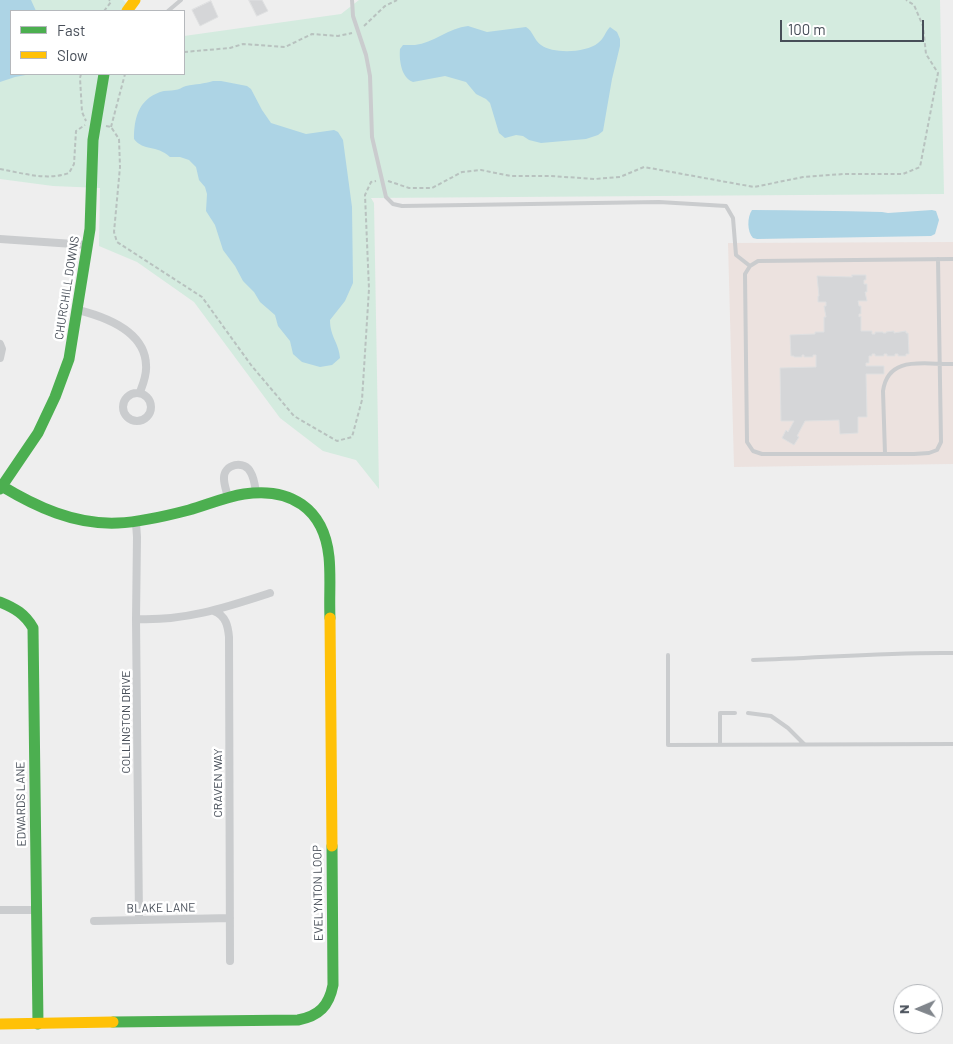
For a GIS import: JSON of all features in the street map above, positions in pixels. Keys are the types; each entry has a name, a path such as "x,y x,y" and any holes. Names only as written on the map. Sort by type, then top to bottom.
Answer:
{"street":[{"path":"127,10 135,0"},
{"name":"CHURCHILL DOWNS","path":"1,486 33,441 55,397 69,359 92,215 94,140 104,75"},
{"path":"0,239 88,245"},
{"path":"78,310 101,316 118,324 133,337 145,357 146,367 140,392"},
{"path":"0,344 2,349 0,358"},
{"path":"228,498 224,479 225,472 235,464 248,468 252,473 256,492"},
{"name":"EVELYNTON LOOP","path":"0,1024 308,1019 318,1014 326,1006 331,996 332,975 329,556 326,539 318,522 304,506 289,496 274,492 256,492 228,498 136,523 118,524 78,520 41,508 1,486"},
{"name":"COLLINGTON DRIVE","path":"136,523 138,537 136,618 139,920"},
{"path":"136,618 169,619 214,611 270,593"},
{"name":"EDWARDS LANE","path":"0,602 22,612 33,628 38,1024"},
{"name":"CRAVEN WAY","path":"214,611 224,618 228,626 229,637 230,961"},
{"path":"0,910 37,910"},
{"name":"BLAKE LANE","path":"94,921 230,918"}],"lane":[{"path":"169,10 182,0"},
{"path":"352,0 353,16 366,55 370,76 372,137 386,197 393,204 402,206 659,202 726,206 733,218 736,255 750,266"},
{"path":"938,260 941,442 937,450 929,453 885,454 762,454 753,451 747,442 745,274 750,266 758,261 953,259"},
{"path":"885,454 883,391 889,374 893,369 904,364 953,364"},
{"path":"753,660 827,658 922,652 953,653"},
{"path":"668,655 668,745 953,744"},
{"path":"720,745 720,713 735,713"},
{"path":"748,713 771,716 788,728 804,744"}],"path":[{"path":"105,10 111,2 109,0"},
{"path":"185,52 230,48 243,44 285,47 312,34 338,36 358,32 385,6 397,0"},
{"path":"125,75 111,127 119,139 120,167 114,232 117,242 202,297 251,365 294,416 337,441 352,437 362,400 370,289 365,195 370,182 382,179 409,188 432,188 462,172 481,170 511,176 551,176 595,180 620,177 644,167 754,187 803,177 844,174 904,174 920,168 938,74 926,54 923,26 914,5 906,0"},
{"path":"0,169 25,174 58,177 69,173 74,164 76,131 87,124 82,112 80,78 82,75"}],"shaded area":[{"path":"953,242 953,464 734,467 728,243"}],"green space":[{"path":"0,0 123,0 133,10 10,10 10,75 185,75 185,36 341,14 359,0 940,0 944,194 371,198 374,203 379,489 356,460 323,451 280,418 194,302 137,262 99,246 100,188 53,186 0,179"}],"water":[{"path":"0,0 31,0 36,10 10,10 10,75 26,75 0,82"},
{"path":"468,26 487,32 526,27 541,45 561,51 586,49 593,46 602,40 610,27 617,32 620,46 603,131 586,139 541,143 516,135 505,138 499,133 490,103 476,94 466,82 445,76 413,82 406,77 400,58 400,49 403,45 422,44 461,27"},
{"path":"213,81 247,86 251,89 271,123 306,134 334,130 338,132 343,140 352,207 353,283 345,301 330,320 331,331 340,358 332,365 320,367 302,362 293,354 290,341 278,326 275,315 260,302 254,292 243,281 223,250 215,225 206,211 207,194 205,187 199,180 196,167 189,160 180,157 170,157 165,153 138,143 134,139 136,117 142,105 153,95 162,91 176,90 186,86"},
{"path":"752,210 888,213 932,210 936,211 939,220 935,234 931,236 757,239 751,235 748,224"}],"building":[{"path":"249,0 262,0 268,11 257,16"},
{"path":"211,1 218,17 200,26 192,10"},
{"path":"852,275 866,275 864,284 867,284 867,292 865,292 867,301 858,301 859,306 861,306 859,317 861,316 861,331 872,331 872,334 875,334 875,332 886,333 894,331 894,333 906,331 908,333 909,354 906,354 906,356 895,354 895,356 887,356 887,354 884,354 884,356 875,356 875,354 872,354 872,356 869,356 869,363 866,363 866,366 884,366 884,374 866,374 867,417 858,417 858,433 840,434 839,420 805,421 794,445 782,438 794,421 781,421 780,368 816,367 816,355 813,355 813,357 804,357 804,355 802,357 791,356 790,335 824,332 824,317 826,317 824,306 826,306 826,302 818,302 817,276 852,277"}],"traffic: fast":[{"path":"0,489 38,433 55,397 69,359 90,229 93,140 104,75"},
{"path":"0,485 28,501 56,513 71,518 102,523 118,523 154,518 244,494 276,494 290,498 302,504 312,514 326,540 330,565 330,618"},
{"path":"0,602 19,612 33,628 38,1024"},
{"path":"113,1022 298,1020 312,1016 322,1009 329,999 333,985 332,846"}],"traffic: slow":[{"path":"128,10 135,0"},
{"path":"330,618 332,846"},
{"path":"0,1024 113,1022"}]}
